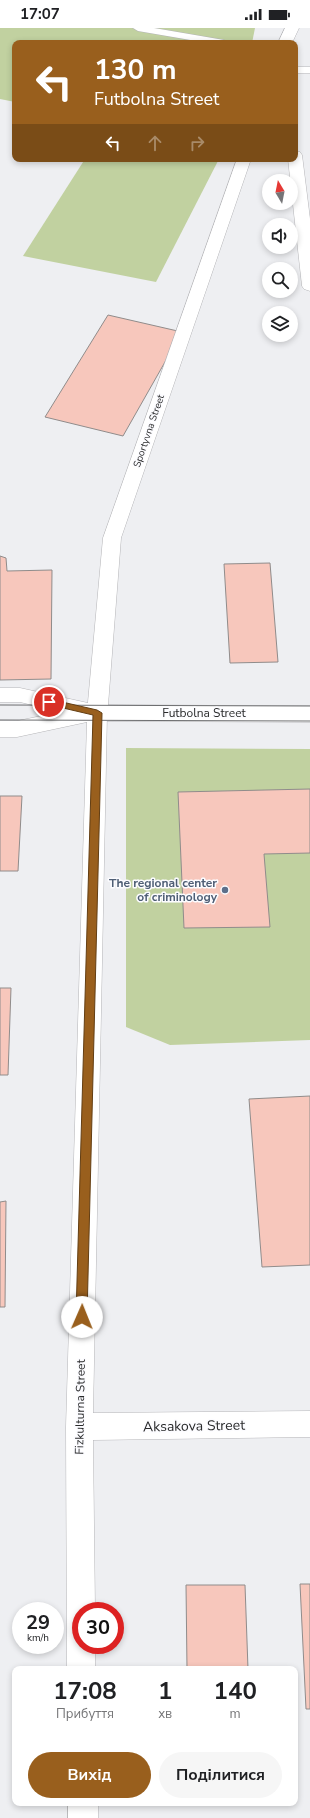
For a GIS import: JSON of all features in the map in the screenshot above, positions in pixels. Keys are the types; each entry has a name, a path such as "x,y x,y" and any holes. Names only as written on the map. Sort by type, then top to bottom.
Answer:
{"street":[{"path":"286,40 292,28"},
{"name":"Sportyvna Street","path":"97,713 112,538 243,162"},
{"path":"296,162 310,286"},
{"name":"Futbolna Street","path":"0,695 20,695 97,713"},
{"name":"Futbolna Street","path":"0,729 17,729 97,713 310,714"},
{"name":"Fizkulturna Street","path":"81,1602 79,1427 97,713"},
{"name":"Aksakova Street","path":"79,1427 310,1424"},
{"name":"Fizkulturna Street","path":"81,1654 81,1666"},
{"path":"83,1806 83,1818"}],"lane":[{"path":"138,28 207,40"},
{"path":"298,70 310,70"}],"green space":[{"path":"0,28 255,28 253,40 12,40 12,101 0,99"},
{"path":"83,162 217,162 156,282 23,256"},
{"path":"126,748 310,749 310,1040 170,1045 126,1027"}],"building":[{"path":"108,315 182,332 123,436 45,417"},
{"path":"0,556 6,558 7,571 52,570 51,679 0,680"},
{"path":"270,563 278,662 230,663 224,564"},
{"name":"The regional center of criminology","path":"310,789 310,853 264,854 270,927 184,928 178,792"},
{"path":"0,796 22,796 18,871 0,871"},
{"path":"0,988 11,988 8,1075 0,1075"},
{"path":"310,1096 310,1265 262,1267 249,1099"},
{"path":"6,1201 5,1307 0,1307 0,1202"},
{"path":"300,1584 310,1584 310,1709 306,1709"},
{"path":"186,1585 245,1585 248,1666 187,1666"}],"tram line":[{"path":"0,705 310,706"},
{"path":"0,720 310,721"}],"place":[{"name":"The regional center of criminology","path":"225,890"}],"route":[{"path":"49,702 97,713 82,1317"}]}
